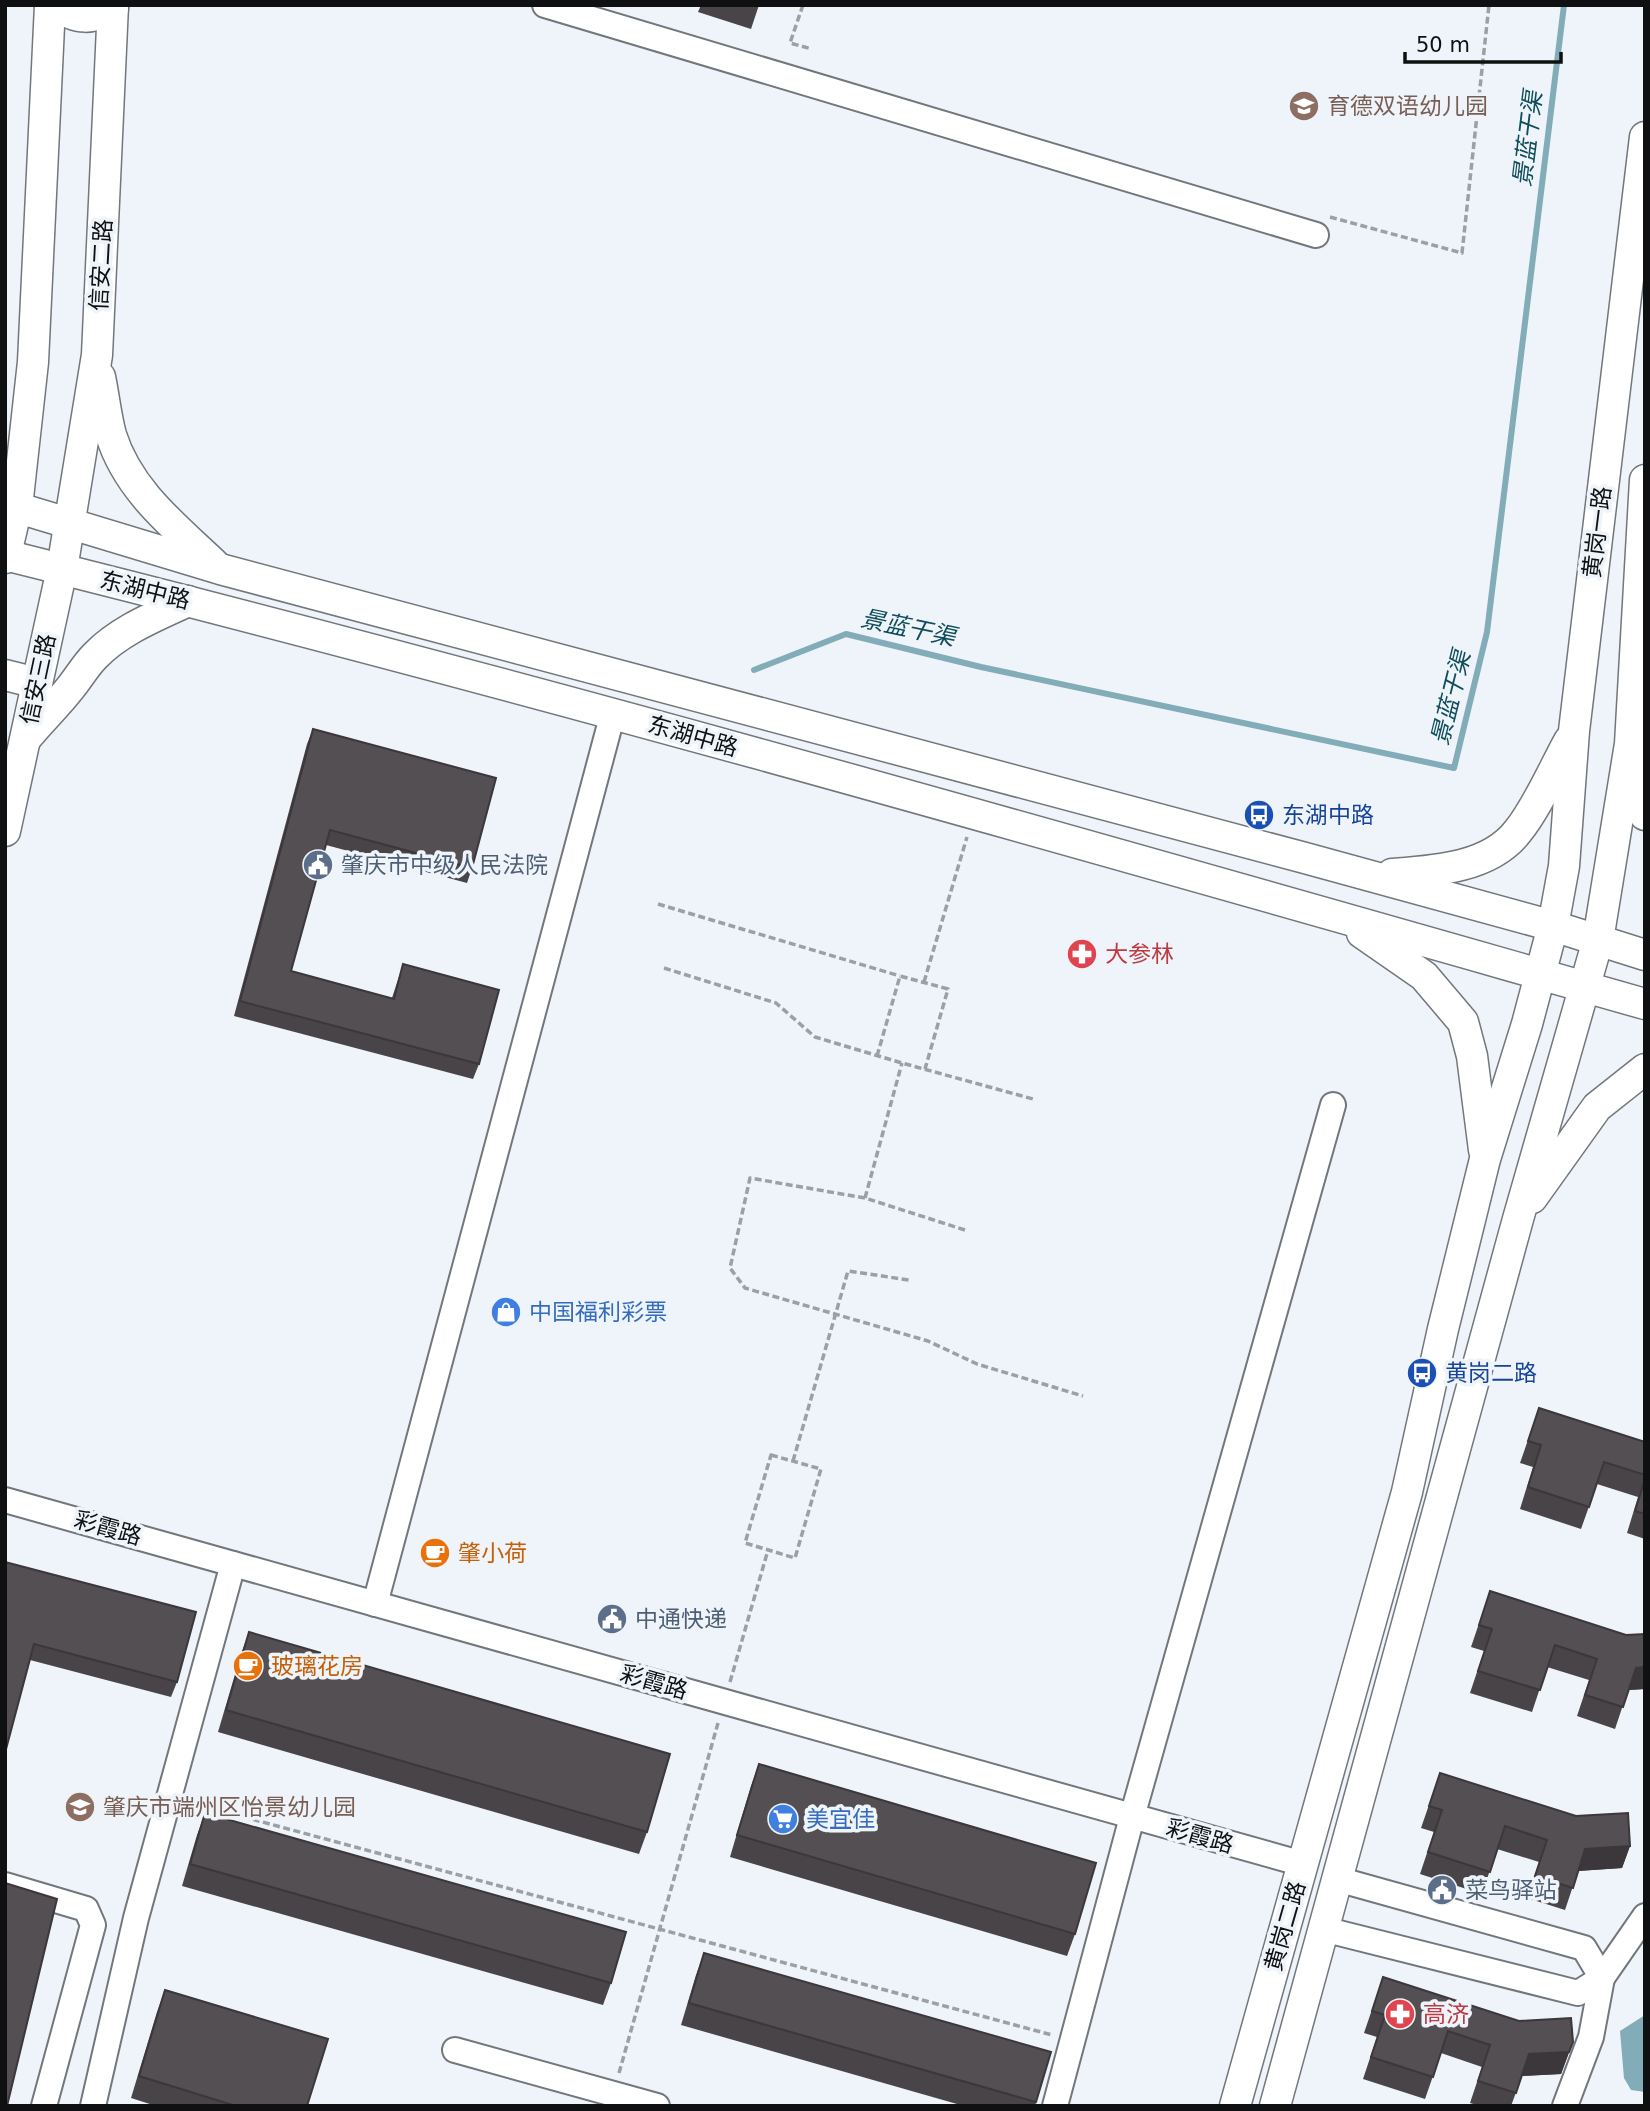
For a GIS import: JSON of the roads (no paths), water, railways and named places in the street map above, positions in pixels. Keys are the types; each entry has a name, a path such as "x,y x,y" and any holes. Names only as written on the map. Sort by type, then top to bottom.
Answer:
{"main road":[{"path":"5,556 33,362 50,5"},
{"path":"58,5 64,11 82,17 98,16 113,7"},
{"name":"信安二路","path":"69,523 97,355 113,7"},
{"name":"黄岗一路","path":"1541,975 1564,866 1574,731 1645,137"},
{"path":"97,355 111,435 128,473 149,502 220,569"},
{"path":"5,393 33,362"},
{"name":"黄岗一路","path":"1585,987 1598,940 1630,744 1645,480"},
{"name":"东湖中路","path":"11,505 220,569 1304,858 1553,926 1645,955"},
{"name":"信安三路","path":"5,831 62,569 69,523"},
{"path":"148,590 156,550"},
{"name":"东湖中路","path":"5,556 188,600 613,713 1645,1004"},
{"path":"25,738 94,657 144,622 188,600"},
{"path":"5,675 37,682"},
{"path":"1366,875 1430,872 1463,865 1495,851 1517,833 1574,731"},
{"path":"1630,744 1645,815"},
{"path":"1292,903 1304,858"},
{"path":"1339,917 1424,976 1463,1022 1472,1056 1485,1159"},
{"name":"黄岗二路","path":"1235,2106 1407,1492 1443,1329 1485,1159 1541,975"},
{"name":"黄岗二路","path":"1275,2106 1518,1219 1585,987"},
{"path":"1518,1219 1597,1107 1645,1069"}],"street":[{"path":"545,5 1318,225"},
{"path":"375,1604 613,713"},
{"path":"1055,2106 1132,1817 1333,1105"},
{"name":"彩霞路","path":"5,1500 1303,1864"},
{"path":"93,2106 136,1918 233,1563"},
{"path":"1337,1880 1584,1948 1602,1978 1591,2037 1565,2106"},
{"path":"5,1885 86,1909 93,1926 44,2106"},
{"path":"1323,1929 1578,1993 1602,1978 1645,1916"},
{"path":"455,2050 657,2106"}],"water":[{"path":"1645,2015 1645,2092 1631,2090 1624,2078 1620,2031"}],"waterway":[{"name":"景蓝干渠","path":"754,670 846,634 981,667 1454,768 1487,632 1564,5"}],"place":[{"name":"育德双语幼儿园","path":"1304,106"},
{"name":"东湖中路","path":"1259,815"},
{"name":"肇庆市中级人民法院","path":"318,865"},
{"name":"大参林","path":"1082,954"},
{"name":"中国福利彩票","path":"506,1312"},
{"name":"黄岗二路","path":"1422,1373"},
{"name":"肇小荷","path":"435,1553"},
{"name":"中通快递","path":"612,1619"},
{"name":"玻璃花房","path":"248,1666"},
{"name":"肇庆市端州区怡景幼儿园","path":"80,1807"},
{"name":"美宜佳","path":"783,1819"},
{"name":"菜鸟驿站","path":"1442,1890"},
{"name":"高济","path":"1400,2014"}]}
